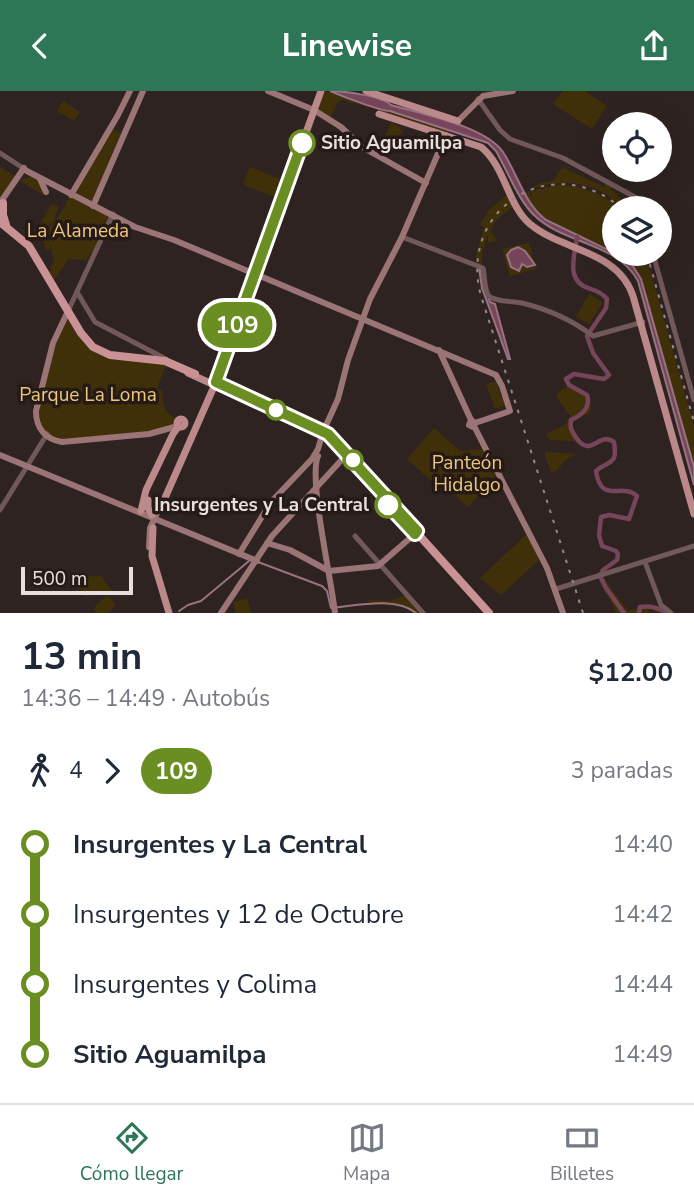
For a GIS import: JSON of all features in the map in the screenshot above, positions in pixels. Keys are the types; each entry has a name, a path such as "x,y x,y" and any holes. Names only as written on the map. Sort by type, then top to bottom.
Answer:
{"highway":[{"path":"1,204 4,221 29,246 69,316 86,340 99,352 162,361 195,375"},
{"path":"227,389 324,434 346,455 485,611"},
{"path":"416,533 456,581 469,592"}],"main road":[{"path":"72,193 130,91"},
{"path":"93,203 120,137 143,91"},
{"path":"268,91 315,110 341,127 362,147 426,183"},
{"path":"69,316 50,359 38,412 39,422 47,435 58,440 70,440 158,432 197,416 204,409 215,384 283,199 286,181 321,91"},
{"path":"366,91 451,129 473,143 488,154 524,218 541,232 608,260 627,275 633,286 694,503"},
{"path":"239,554 278,493 312,459 344,393 355,341 370,299 451,129 487,94 513,91"},
{"path":"123,104 135,110"},
{"path":"379,114 451,129"},
{"path":"473,143 484,146 493,154 527,218 576,246"},
{"path":"23,168 72,193"},
{"path":"23,168 113,215 496,375 510,411 474,423"},
{"path":"1,204 23,168"},
{"path":"1,204 23,168"},
{"path":"16,182 24,174 37,177 46,192"},
{"path":"541,232 551,233"},
{"path":"439,351 517,506 556,589 563,613"},
{"path":"147,358 166,363 227,389"},
{"path":"172,362 215,384"},
{"path":"161,507 197,416"},
{"path":"153,562 151,515 145,497 173,434 180,425"},
{"path":"324,434 316,460 316,487 334,610"},
{"path":"675,438 694,514"},
{"path":"0,454 256,561"},
{"path":"222,613 272,536 346,455"},
{"path":"168,613 153,562 150,543 151,515 173,481"},
{"path":"151,515 152,528"},
{"path":"268,544 290,550 329,571 379,563 416,533"}],"street":[{"path":"478,100 496,124 514,141 565,159 633,196"},
{"path":"0,153 23,168"},
{"path":"69,316 77,292 113,215"},
{"path":"401,237 484,269 488,294 492,298 546,310 575,322 594,336 642,322"},
{"path":"656,266 694,400"},
{"path":"77,292 95,322 172,362"},
{"path":"0,510 47,435"},
{"path":"355,536 423,613"},
{"path":"556,589 694,546"},
{"path":"645,562 661,605 671,613"}],"green space":[{"path":"324,91 372,105 379,110 343,100 338,102 330,118 315,109"},
{"path":"563,91 585,91 607,106 592,129 553,104"},
{"path":"63,101 80,112 74,121 57,111"},
{"path":"381,111 389,111 448,130 446,133"},
{"path":"391,123 401,127 403,131 395,143 385,137"},
{"path":"113,129 121,133 92,201 78,194 77,190"},
{"path":"0,167 15,176 0,199"},
{"path":"250,167 285,181 281,199 245,186 244,181"},
{"path":"562,167 604,187 606,183 618,194 607,196 593,188 575,184 548,184 530,189 554,180"},
{"path":"28,177 37,178 43,195 20,181"},
{"path":"557,185 590,191 602,196 602,246 546,220 536,212 525,193 529,191 532,197 531,191"},
{"path":"508,194 514,206 497,219 490,231 496,241 488,243 488,233 482,253 482,266 478,265 476,255 484,228 480,224 488,211"},
{"name":"La Alameda","path":"70,195 112,216 94,253 91,252 86,260 69,259 54,280 49,273 54,259 46,232 63,210"},
{"path":"52,204 59,207 54,220 45,229 50,249 46,250 42,235 36,231"},
{"path":"529,243 536,269 510,276 502,249"},
{"path":"632,266 649,266 694,426 694,467 641,279"},
{"path":"589,294 603,302 589,324 576,317"},
{"name":"Parque La Loma","path":"69,320 88,346 166,365 157,388 162,391 167,411 176,419 174,426 156,431 62,439 43,428 40,407 47,375 57,343 66,321"},
{"path":"496,381 501,397 505,396 508,405 494,409 486,384"},
{"path":"569,386 590,397 591,413 575,418 571,424 580,442 577,444 574,441 550,440 546,434 565,425 570,416 556,396"},
{"name":"Panteón Hidalgo","path":"434,428 460,451 485,449 499,475 468,507 443,484 439,488 407,459"},
{"path":"545,452 577,454 564,461 557,471 551,472"},
{"path":"529,532 539,560 501,595 480,578"},
{"path":"101,576 112,591 88,592 86,598 75,582 78,577"},
{"path":"603,577 628,611 653,605 669,613 657,613 650,609 647,613 616,613 599,579"},
{"path":"107,595 116,605 108,613 97,613 93,609"},
{"path":"406,595 421,611 417,613 408,608 368,602 391,601"},
{"path":"247,598 251,613 236,613 233,602"}],"shaded area":[{"path":"330,91 371,97 452,122 482,135 503,152 538,213 546,220 602,247 602,250 561,233 535,216 519,194 496,151 488,143"},
{"path":"518,247 525,251 535,265 527,267 522,264 519,271 511,267 507,255"},
{"path":"627,266 633,266 641,279 694,467 694,485 638,281"},
{"path":"479,268 490,302 495,304 510,359 482,288"}],"waterway":[{"path":"577,237 573,266 576,279 607,299 606,308 587,336 593,353 609,375 604,379 574,374 566,379 569,385 587,395 588,400 585,411 571,420 571,427 575,436 586,446 608,439 614,442 613,459 596,471 599,481 607,490 631,492 637,496 629,519 609,515 601,517 599,535 602,546 618,554 617,560 603,570 600,576 624,613"},
{"path":"179,611 201,601 249,561"},
{"path":"258,562 322,586 327,591 331,608 386,603 416,613"},
{"path":"639,613 640,607 647,606 667,613"}],"railway":[{"path":"583,613 481,296 477,265 483,237 497,214 516,197 540,187 567,184 594,191 602,196"},
{"path":"650,266 694,422"}],"bus line":[{"name":"109","path":"302,143 286,181 283,199 216,382 328,434 417,531 415,534 388,505"}],"place":[{"name":"Sitio Aguamilpa","path":"302,143"},
{"name":"Insurgentes y La Central","path":"388,505"}]}
